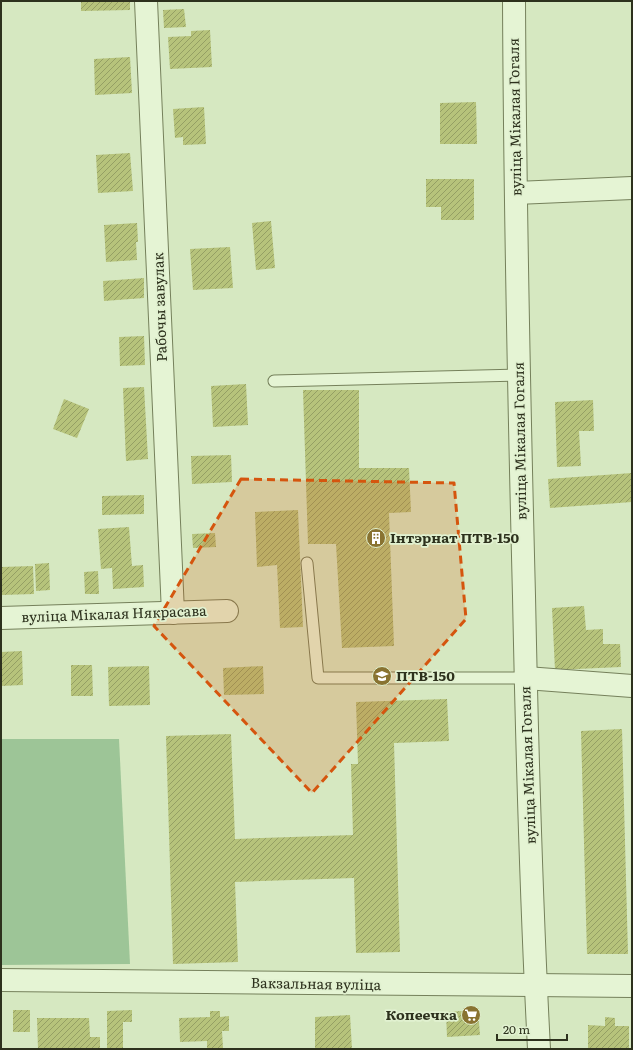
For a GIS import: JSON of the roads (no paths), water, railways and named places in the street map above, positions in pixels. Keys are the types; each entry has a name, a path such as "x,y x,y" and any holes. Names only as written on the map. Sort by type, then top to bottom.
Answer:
{"street":[{"name":"Рабочы завулак","path":"146,1 173,612"},
{"name":"вуліца Мікалая Гогаля","path":"514,1 518,375 535,986 539,1049"},
{"path":"516,192 632,188"},
{"name":"вуліца Мікалая Някрасава","path":"1,618 227,611"},
{"path":"526,678 632,686"},
{"name":"Вакзальная вуліца","path":"1,980 632,986"}],"lane":[{"path":"274,381 518,375"},
{"path":"307,563 318,678 526,678"}],"place":[{"name":"Інтэрнат ПТВ-150","path":"376,538"},
{"name":"ПТВ-150","path":"382,676"},
{"name":"Копеечка","path":"471,1015"}]}
